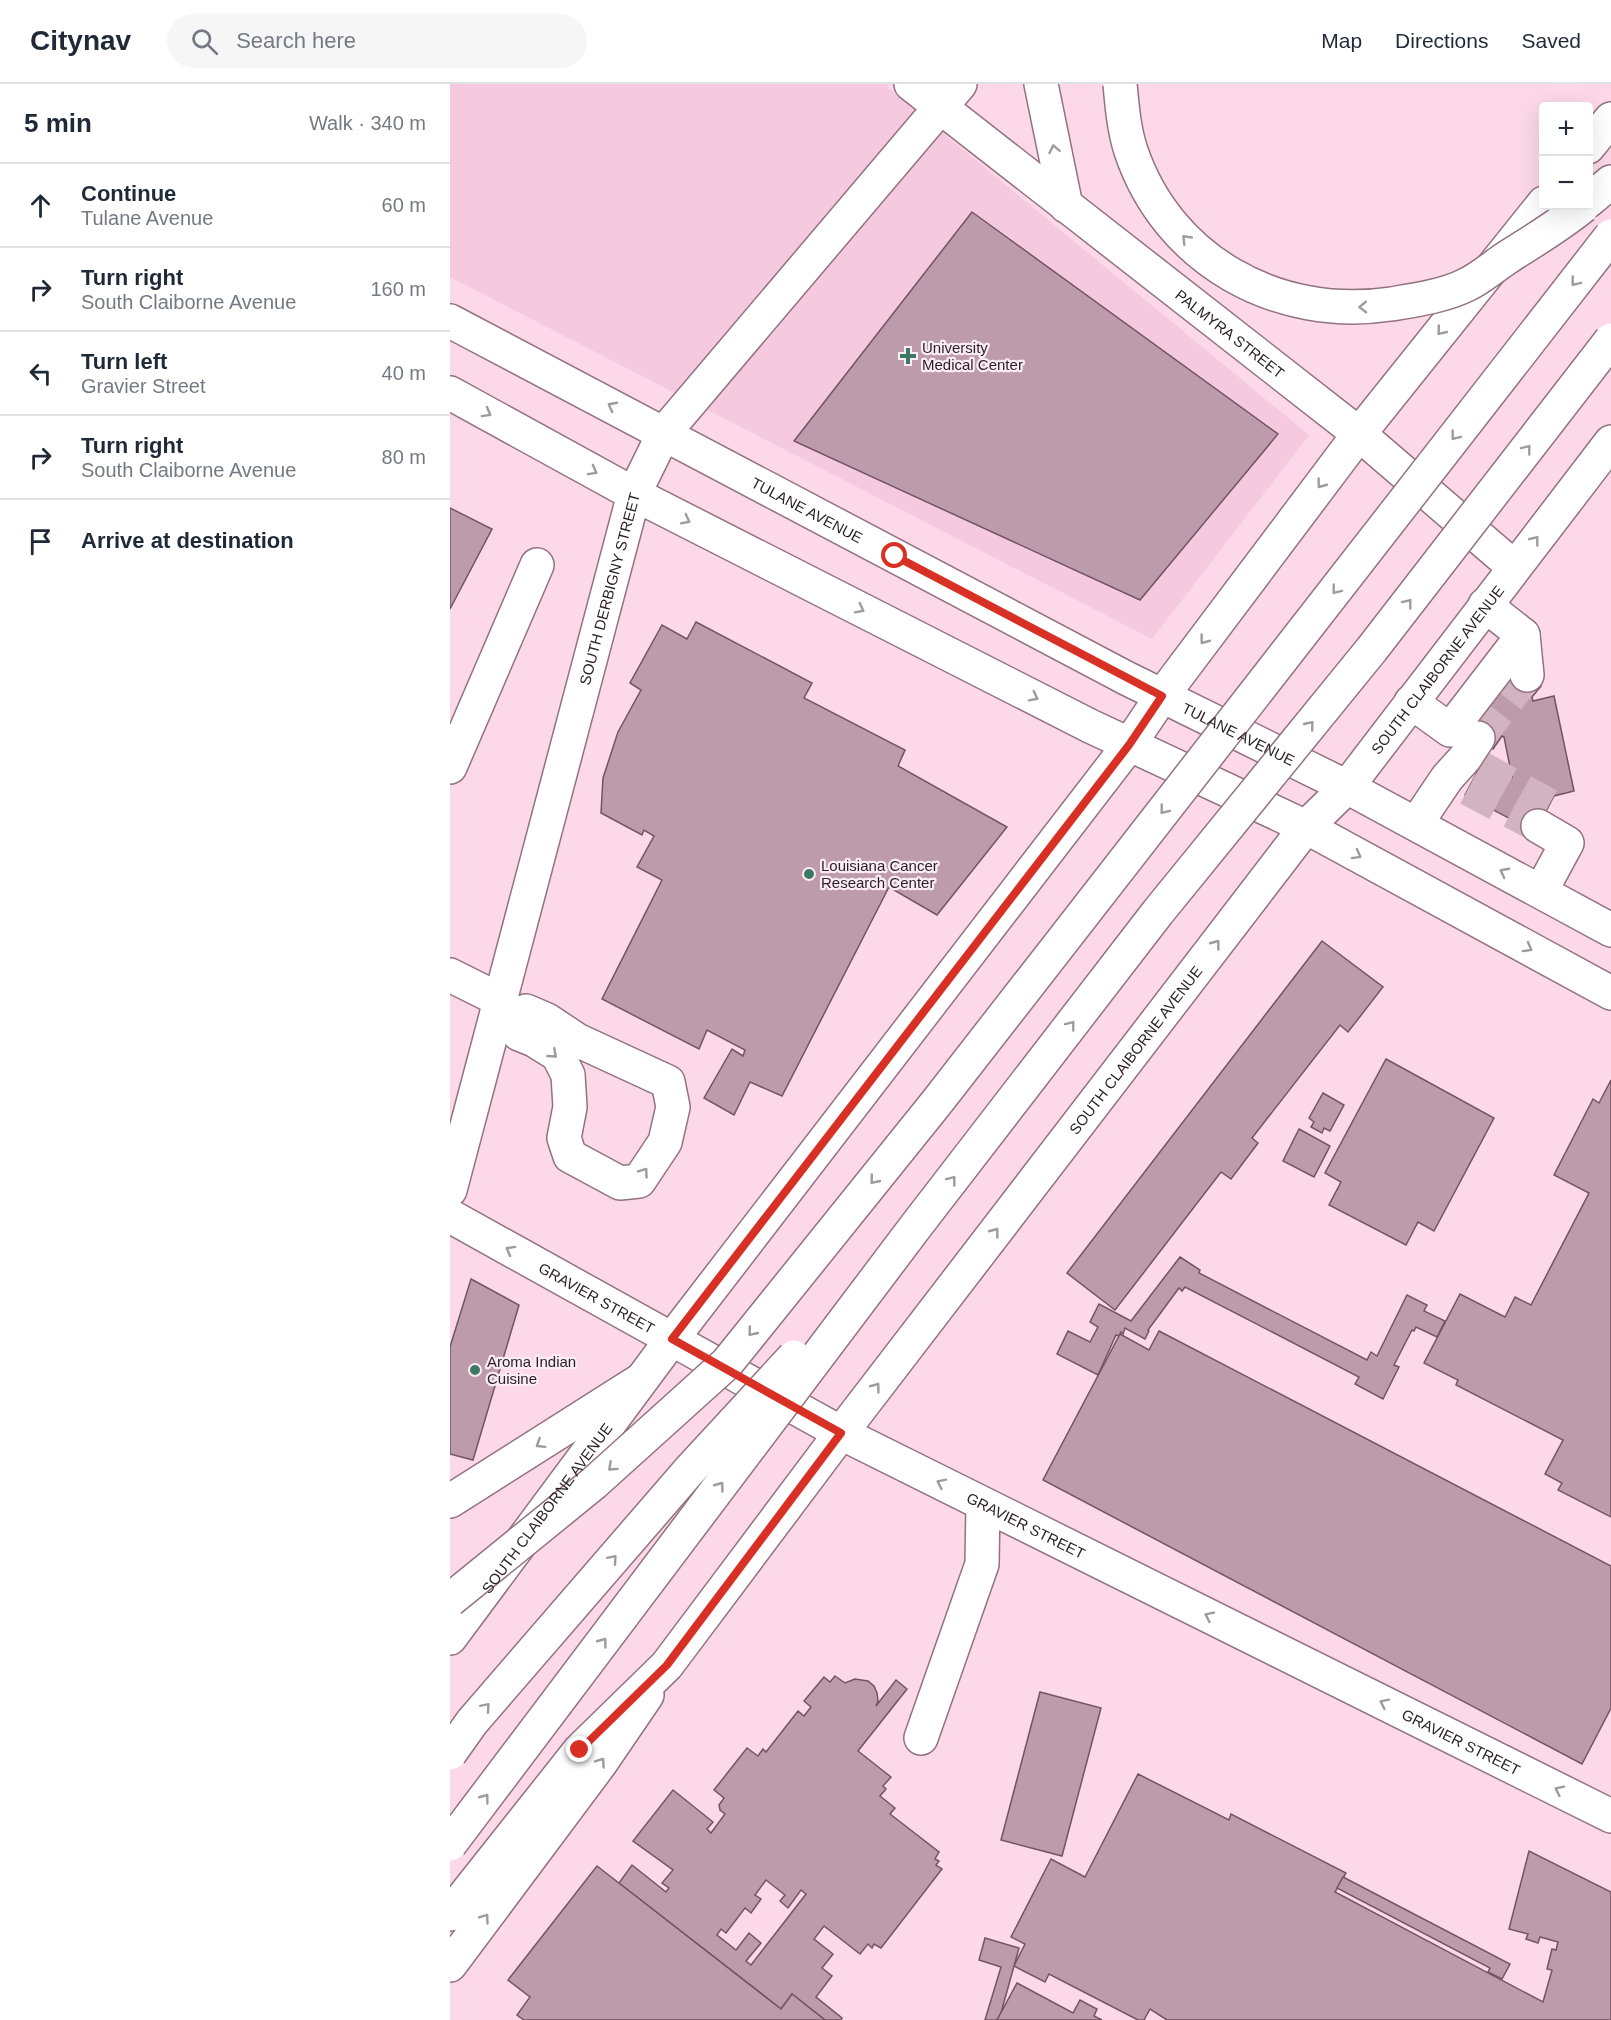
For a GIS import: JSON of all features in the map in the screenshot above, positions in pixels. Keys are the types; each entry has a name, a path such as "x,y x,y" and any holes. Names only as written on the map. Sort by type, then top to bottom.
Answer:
{"main road":[{"name":"PALMYRA STREET","path":"910,84 950,96 1066,206 1359,434 1514,567"},
{"path":"1041,84 1066,206"},
{"path":"1120,84 1122,113 1131,150 1143,181 1158,208 1186,240 1230,276 1258,289 1299,302 1368,307 1404,302 1466,286 1577,210"},
{"name":"SOUTH DERBIGNY STREET","path":"450,1190 502,1011 634,494 664,433 950,96"},
{"path":"1593,141 1611,119"},
{"path":"1593,197 1611,182"},
{"name":"SOUTH CLAIBORNE AVENUE","path":"450,1638 672,1339 1129,745 1162,696 1359,434 1539,209"},
{"path":"450,1600 594,1483 727,1363 938,1102 1611,236"},
{"name":"TULANE AVENUE","path":"450,321 1162,696 1347,787 1611,930"},
{"path":"450,1844 916,1226 1158,912 1372,649 1611,340"},
{"path":"450,393 634,494 1129,745 1306,827 1611,993"},
{"name":"SOUTH CLAIBORNE AVENUE","path":"450,1965 600,1764 667,1665 841,1433 1306,827 1347,787 1611,442"},
{"path":"450,767 537,565"},
{"path":"1485,605 1523,635 1527,675"},
{"path":"1416,824 1465,760 1523,635"},
{"path":"1411,702 1465,760"},
{"path":"1540,891 1567,843 1544,815"},
{"path":"450,975 502,1011 519,1034 534,1040 558,1055 568,1075 570,1107 564,1138 570,1156 620,1183 639,1181 665,1142 672,1107 668,1082 577,1040 547,1020 526,1011 502,1011"},
{"name":"GRAVIER STREET","path":"450,1216 841,1433 1611,1816"},
{"path":"450,1753 472,1722 688,1472 916,1226"},
{"name":"SOUTH CLAIBORNE AVENUE","path":"450,1501 642,1379"},
{"path":"921,1738 982,1564 983,1504"},
{"name":"SOUTH CLAIBORNE AVENUE","path":"450,1914 580,1750 667,1665"}],"shaded area":[{"name":"University Medical Center","path":"450,84 889,84 887,87 1309,435 1152,639 450,277"}],"building":[{"path":"972,212 1278,434 1140,600 794,441"},
{"path":"450,508 492,529 450,609"},
{"name":"Louisiana Cancer Research Center","path":"696,622 812,683 804,698 905,750 898,766 1007,827 937,915 889,887 782,1096 750,1082 734,1115 704,1098 732,1049 743,1056 745,1050 707,1030 699,1049 602,999 662,880 637,867 654,836 644,830 642,835 601,813 603,778 618,732 641,690 630,683 662,625 687,639"},
{"path":"1511,662 1541,686 1532,697 1533,701 1554,696 1574,791 1554,796 1535,832 1465,795 1483,761 1512,777 1504,737 1502,736 1493,749 1463,727"},
{"path":"1322,941 1383,987 1348,1032 1340,1025 1252,1138 1258,1143 1231,1179 1221,1172 1115,1310 1067,1273"},
{"path":"1386,1059 1494,1118 1434,1231 1418,1222 1406,1245 1329,1205 1341,1182 1325,1173"},
{"path":"1611,1080 1611,1517 1558,1490 1562,1483 1545,1474 1563,1440 1456,1385 1458,1380 1424,1363 1460,1294 1505,1317 1515,1297 1531,1305 1589,1193 1554,1175 1593,1099 1599,1103"},
{"path":"1323,1093 1344,1105 1330,1131 1324,1128 1322,1133 1311,1127 1314,1122 1309,1118"},
{"path":"1299,1129 1330,1146 1314,1177 1283,1161"},
{"path":"1180,1257 1200,1270 1199,1273 1367,1360 1371,1352 1377,1356 1407,1295 1427,1305 1424,1311 1445,1321 1437,1337 1416,1327 1414,1331 1412,1330 1394,1365 1399,1367 1383,1399 1355,1384 1359,1377 1185,1287 1182,1291 1179,1288 1148,1330 1145,1339 1125,1328 1123,1334 1121,1332 1119,1336 1116,1335 1098,1375 1057,1354 1068,1331 1090,1342 1098,1327 1090,1322 1099,1304 1131,1321"},
{"path":"471,1279 519,1305 473,1460 450,1454 450,1347"},
{"path":"1159,1331 1611,1566 1611,1708 1582,1764 1043,1480 1120,1334 1149,1350"},
{"path":"835,1676 845,1683 855,1679 868,1681 877,1693 876,1706 896,1680 907,1689 858,1751 891,1777 883,1786 886,1789 880,1796 895,1808 890,1814 939,1852 935,1859 939,1861 936,1865 942,1869 881,1948 874,1944 872,1948 868,1944 860,1954 824,1926 814,1939 833,1954 822,1968 832,1976 816,1997 842,2018 841,2020 825,2020 792,1994 781,2009 619,1883 632,1865 666,1892 669,1888 662,1883 673,1870 633,1841 673,1790 713,1822 707,1829 711,1833 725,1814 720,1810 719,1805 724,1798 714,1790 747,1748 758,1756 763,1749 766,1752 798,1711 804,1716 811,1707 804,1701 824,1677 830,1682","holes":["766,1880 785,1895 780,1901 788,1908 801,1890 806,1894 751,1965 746,1961 761,1943 749,1933 736,1950 717,1935 721,1929 726,1933 745,1908 751,1913 761,1899 755,1895"]},
{"path":"1040,1692 1101,1708 1062,1856 1001,1840"},
{"path":"1138,1774 1229,1820 1231,1814 1346,1873 1335,1892 1543,2002 1552,1970 1547,1969 1552,1949 1556,1950 1558,1942 1540,1937 1538,1943 1526,1939 1528,1934 1509,1929 1529,1851 1611,1892 1611,2020 1167,2020 1150,2009 1144,2020 1138,2020 1049,1974 1045,1982 1014,1966 1025,1944 1011,1937 1051,1859 1085,1877"},
{"path":"597,1866 781,2009 792,1994 825,2020 524,2020 517,2015 530,1997 508,1980"},
{"path":"1343,1877 1510,1964 1502,1979 1488,1972 1490,1968 1337,1888"},
{"path":"985,1938 1019,1948 997,2020 985,2020 1001,1967 979,1960"},
{"path":"1017,1983 1073,2013 1080,2000 1097,2009 1094,2016 1102,2020 997,2020"}],"tunnel":[{"path":"1478,738 1527,675"},
{"path":"1480,767 1549,805"},
{"path":"1468,789 1538,826"}],"place":[{"name":"University Medical Center","path":"908,356"},
{"name":"Louisiana Cancer Research Center","path":"809,874"},
{"name":"Aroma Indian Cuisine","path":"475,1370"}],"route":[{"path":"580,1750 667,1665 841,1433 672,1339 1129,745 1162,696 895,556"}]}
